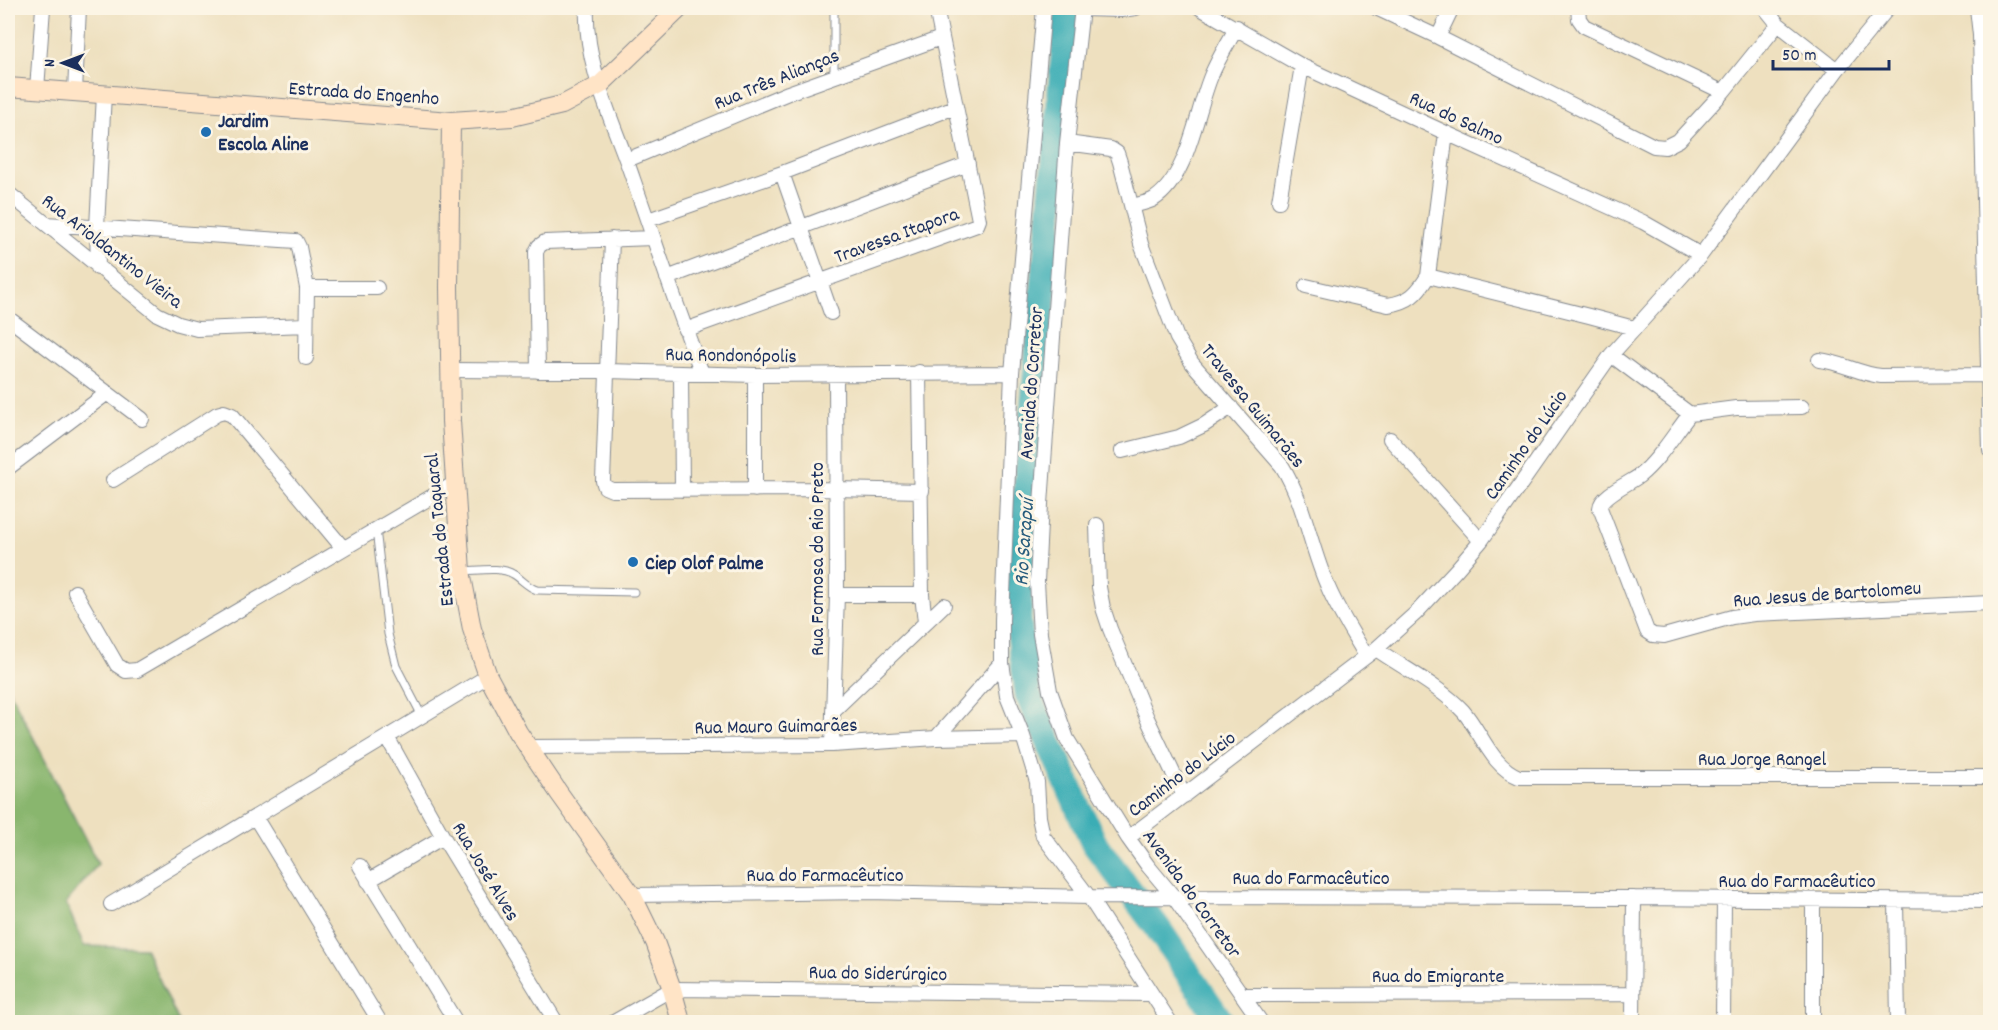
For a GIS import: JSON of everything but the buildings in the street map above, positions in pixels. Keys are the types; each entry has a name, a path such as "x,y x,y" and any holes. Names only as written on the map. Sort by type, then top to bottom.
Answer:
{"street":[{"path":"37,89 43,8"},
{"path":"75,91 79,8"},
{"path":"587,8 589,49 600,85 702,373"},
{"name":"Estrada do Engenho","path":"8,87 451,121 512,117 562,105 600,85 680,8"},
{"name":"Travessa Itapora","path":"686,330 977,225 979,220 936,8"},
{"name":"Avenida do Corretor","path":"1044,8 1012,373 1002,663 1007,696 1023,736 1037,782 1039,817 1043,836 1089,897 1170,1023"},
{"path":"1082,8 1121,10 1136,8"},
{"name":"Avenida do Corretor","path":"1082,8 1067,143 1041,515 1037,582 1040,634 1050,691 1067,740 1128,838 1173,896 1260,1023"},
{"name":"Rua do Salmo","path":"1200,8 1302,66 1446,134 1643,222 1701,255"},
{"path":"1376,8 1654,146 1665,147 1679,140 1723,92 1778,24"},
{"path":"1438,37 1452,8"},
{"path":"1578,8 1579,19 1584,26 1723,92"},
{"path":"1765,8 1778,24 1837,70"},
{"name":"Caminho do Lúcio","path":"1128,838 1371,652 1416,613 1481,541 1611,355 1701,255 1837,70 1888,8"},
{"path":"1977,8 1981,47 1990,357 1990,450"},
{"path":"1132,207 1152,200 1163,192 1174,176 1189,146 1211,75 1237,27"},
{"name":"Rua Três Alianças","path":"627,160 834,75 941,38"},
{"path":"1279,201 1302,66"},
{"path":"98,268 97,227 104,94"},
{"path":"648,219 955,107"},
{"name":"Estrada do Taquaral","path":"451,121 449,370 461,571 472,628 488,676 528,747 632,895 655,942 672,989 681,1023"},
{"path":"1306,286 1388,305 1412,298 1428,276 1446,134"},
{"name":"Travessa Guimarães","path":"1067,143 1111,149 1117,153 1141,244 1162,304 1177,338 1192,363 1282,466 1292,482 1328,588 1371,652"},
{"path":"667,278 968,164"},
{"path":"782,172 831,313"},
{"name":"Rua Arioldantino Vieira","path":"8,193 157,314 178,324 197,329 306,326"},
{"path":"46,224 296,241 307,288 306,358"},
{"path":"538,371 536,252 539,246 545,242 653,238"},
{"path":"612,239 603,481 605,488 612,490 922,491"},
{"path":"1428,276 1634,328"},
{"path":"307,288 377,288"},
{"path":"8,318 142,419"},
{"path":"1611,355 1690,414 1736,408 1802,407"},
{"path":"1820,360 1836,361 1868,375 1990,375"},
{"name":"Rua Rondonópolis","path":"449,370 755,375 1012,373"},
{"path":"919,372 922,595 925,622"},
{"path":"681,374 682,490"},
{"name":"Rua Formosa do Rio Preto","path":"832,745 837,595 836,374"},
{"path":"755,375 755,490"},
{"path":"8,468 106,394"},
{"path":"1122,451 1179,437 1204,425 1231,407"},
{"path":"113,480 216,414 224,412 232,415 343,548"},
{"name":"Rua Jesus de Bartolomeu","path":"1690,414 1647,468 1603,499 1600,504 1647,631 1653,635 1664,636 1732,617 1754,614 1990,603"},
{"path":"1390,439 1481,541"},
{"path":"75,592 117,665 126,671 137,670 455,483"},
{"path":"1097,525 1103,608 1147,718 1184,796"},
{"path":"837,595 922,595"},
{"path":"833,711 944,605"},
{"name":"Rua Jorge Rangel","path":"1371,652 1440,692 1462,711 1500,766 1519,777 1990,777"},
{"path":"936,738 1002,663"},
{"path":"111,904 488,676"},
{"name":"Rua Mauro Guimarães","path":"528,747 832,745 936,738 1023,736"},
{"name":"Rua José Alves","path":"387,737 443,837 556,1023"},
{"path":"255,816 380,1023"},
{"path":"369,882 443,837"},
{"path":"360,866 456,1023"},
{"name":"Rua do Farmacêutico","path":"632,895 869,892 1089,897 1990,901"},
{"path":"1633,1023 1634,898"},
{"path":"1723,1023 1724,900"},
{"path":"1813,900 1813,1023"},
{"path":"1896,901 1898,1023"},
{"path":"614,1023 672,989"},
{"name":"Rua do Siderúrgico","path":"672,989 1151,994"},
{"name":"Rua do Emigrante","path":"1242,995 1633,994"}],"lane":[{"path":"834,8 834,75"},
{"path":"376,529 388,634 396,666 422,716"},
{"path":"461,571 505,571 514,574 528,587 537,590 634,592"}],"green space":[{"path":"8,688 98,864 66,903 84,946 145,948 179,1022 8,1022"}],"waterway":[{"name":"Rio Sarapuí","path":"1068,8 1023,525 1018,619 1028,695 1094,843 1157,927 1221,1022"}],"place":[{"name":"Jardim Escola Aline","path":"206,132"},
{"name":"Ciep Olof Palme","path":"633,562"}]}
